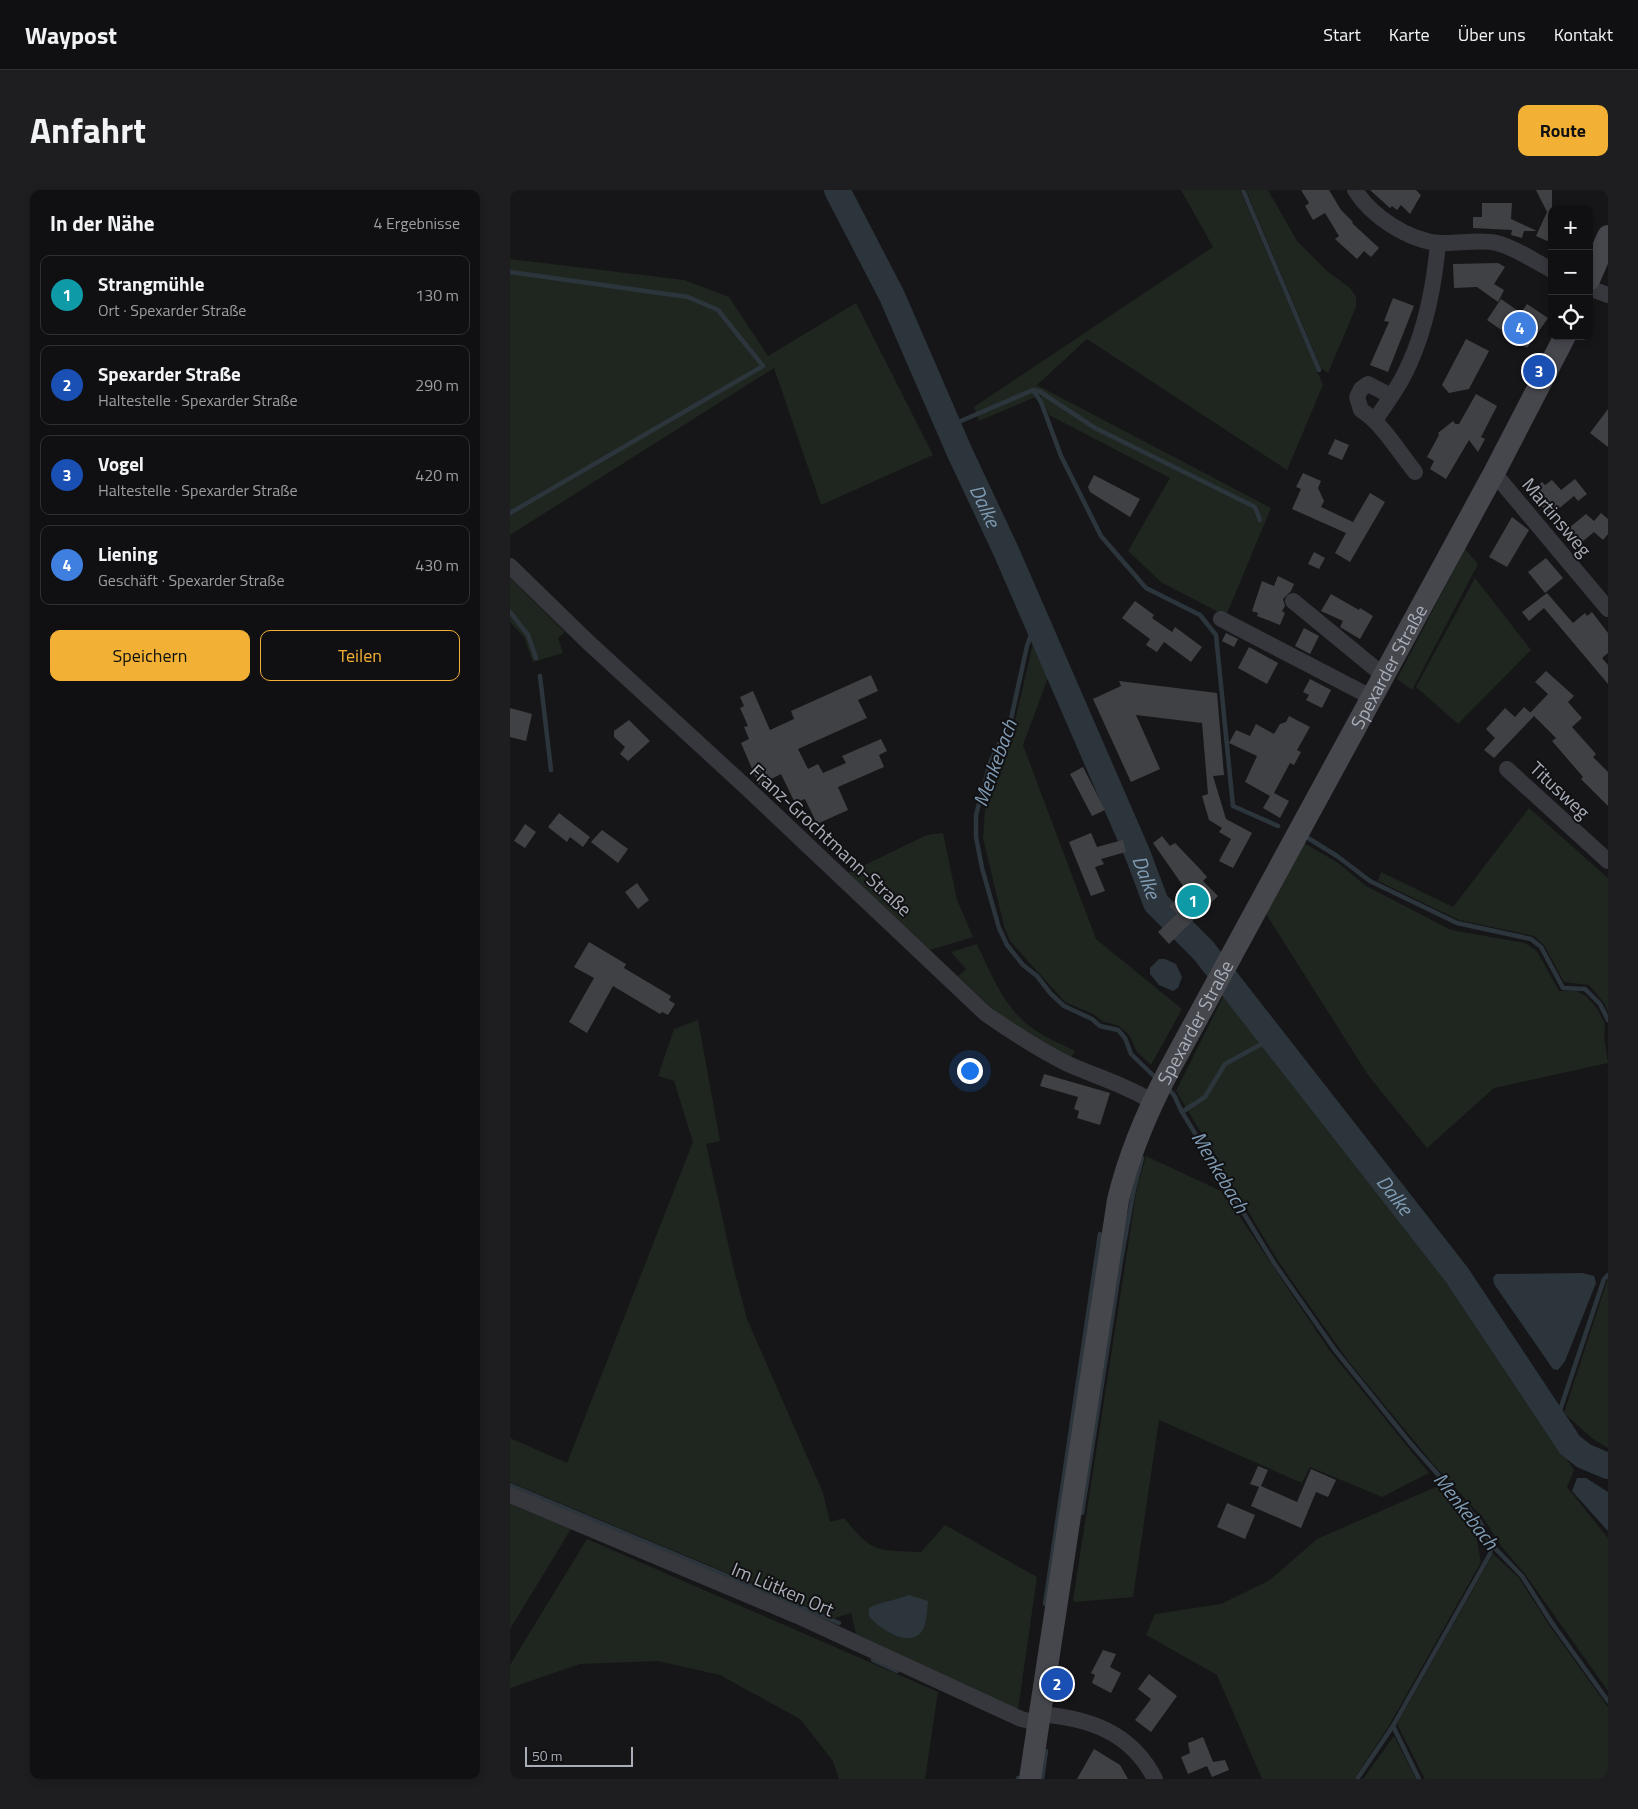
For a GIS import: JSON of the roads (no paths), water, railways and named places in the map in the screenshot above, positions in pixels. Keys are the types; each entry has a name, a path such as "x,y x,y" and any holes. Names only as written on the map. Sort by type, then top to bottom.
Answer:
{"main road":[{"path":"1593,271 1608,236"},
{"name":"Spexarder Straße","path":"1030,1779 1118,1200 1131,1150 1154,1098 1494,473 1564,340"}],"street":[{"path":"1355,190 1379,216 1397,228 1421,239 1438,243 1495,243 1510,247 1548,268"},
{"path":"1376,419 1391,396 1417,347 1432,291 1438,243"},
{"path":"1593,289 1608,295"},
{"path":"1391,396 1368,384 1361,389 1357,397 1361,410 1376,419 1381,430 1415,472"},
{"name":"Martinsweg","path":"1494,473 1608,610"},
{"name":"Franz-Grochtmann-Straße","path":"510,566 588,642 746,787 986,1014 1025,1041 1069,1064 1154,1098"},
{"path":"1293,601 1383,675"},
{"path":"1222,619 1371,697"},
{"name":"Titusweg","path":"1507,768 1608,861"},
{"name":"Im Lütken Ort","path":"510,1496 798,1616 1021,1719 1086,1721 1122,1738 1148,1765 1155,1779"}],"waterway":[{"name":"Dalke","path":"837,190 892,296 960,453 1006,551 1138,855 1156,903 1203,950 1457,1275 1570,1445 1584,1456 1608,1466"},
{"path":"1243,190 1319,370"},
{"path":"510,272 688,297 718,310 763,366 510,513"},
{"path":"1033,390 1039,391 1095,428 1255,507 1260,520"},
{"path":"949,426 1033,390 1041,402 1061,456 1101,536 1146,588 1200,615 1216,635 1233,806 1278,826"},
{"path":"510,612 528,635 536,658"},
{"name":"Menkebach","path":"1036,621 1027,646 1011,719 990,763 976,815 976,837 982,868 999,928 1007,945 1023,965 1037,976 1051,994 1064,1006 1092,1019 1100,1026 1118,1030 1125,1038 1131,1054 1157,1079"},
{"path":"540,676 551,770"},
{"path":"1308,838 1337,856 1370,881 1457,923 1531,939 1541,947 1563,988 1585,989 1600,1004 1608,1020"},
{"path":"1182,1112 1205,1097 1225,1064 1271,1039"},
{"name":"Menkebach","path":"1167,1088 1174,1095 1182,1112 1274,1263 1335,1350 1411,1444 1480,1522 1491,1544 1522,1576 1552,1623 1608,1701"},
{"path":"1082,1513 1121,1260 1134,1189 1142,1158"},
{"path":"1045,1604 1100,1234"},
{"path":"1553,1422 1557,1419 1604,1279 1608,1275"},
{"path":"510,1485 839,1623"},
{"path":"1357,1779 1393,1726 1490,1554 1491,1544"},
{"path":"873,1660 897,1671"},
{"path":"1393,1726 1419,1779"},
{"path":"1042,1779 1046,1751"}],"place":[{"name":"Liening","path":"1520,328"},
{"name":"Vogel","path":"1539,371"},
{"name":"Strangmühle","path":"1193,901"},
{"name":"Spexarder Straße","path":"1057,1684"}]}
